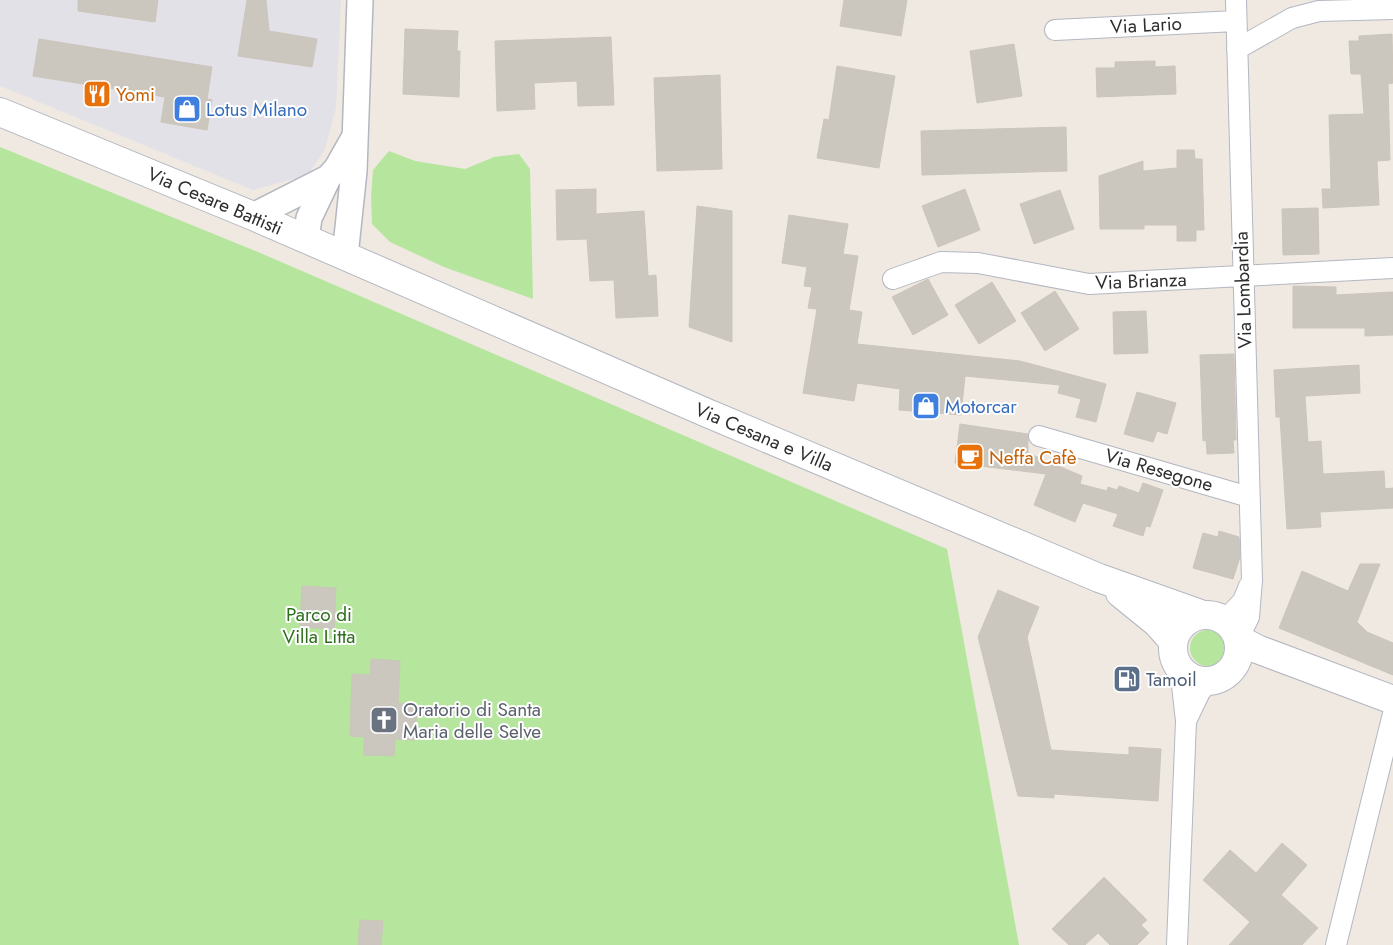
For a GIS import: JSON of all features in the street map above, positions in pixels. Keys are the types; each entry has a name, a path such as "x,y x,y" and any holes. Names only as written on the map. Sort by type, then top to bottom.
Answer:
{"main road":[{"name":"Via Cesare Battisti","path":"0,112 430,292"},
{"name":"Via Cesana e Villa","path":"430,292 706,413 1099,578 1222,625 1257,649 1304,665 1393,700"},
{"name":"Via Cesana e Villa","path":"1099,578 1137,605 1157,623 1173,642"},
{"path":"1194,616 1222,625 1239,648 1233,666 1223,676 1209,681 1198,680 1188,676 1180,668 1173,656 1173,642 1180,626 1194,616"},
{"name":"Via Cesana e Villa","path":"1233,666 1304,665"}],"street":[{"path":"345,256 352,211 360,0"},
{"name":"Via Lombardia","path":"1222,625 1249,617 1252,580 1236,0"},
{"path":"1237,49 1292,18 1310,13 1319,11 1393,9"},
{"name":"Via Lario","path":"1055,30 1236,21"},
{"path":"306,239 310,218 328,178 337,168 355,135"},
{"path":"252,216 328,178"},
{"name":"Via Brianza","path":"892,279 941,262 978,263 1089,284 1393,268"},
{"name":"Via Resegone","path":"1039,436 1250,497"},
{"path":"1177,945 1186,721 1180,668"},
{"path":"1186,721 1200,692 1209,681"},
{"path":"1336,945 1381,755 1393,714"}],"shaded area":[{"path":"0,0 341,0 336,108 325,149 308,175 253,190 0,86"}],"green space":[{"name":"Parco di Villa Litta","path":"0,147 258,252 947,549 1019,945 0,945"},
{"path":"389,151 415,161 465,169 494,157 519,154 530,169 533,299 444,267 390,242 372,224 373,170"},
{"path":"1208,630 1215,631 1221,635 1225,641 1225,655 1221,661 1215,665 1208,666 1201,665 1195,661 1191,655 1190,648 1191,641 1195,635 1201,631"}],"building":[{"path":"78,0 158,0 155,22 78,11"},
{"path":"247,0 266,0 269,31 317,39 312,67 238,56"},
{"path":"844,0 907,0 901,36 840,26"},
{"path":"405,29 458,31 457,51 460,51 459,97 403,94"},
{"path":"1392,34 1393,83 1388,84 1390,160 1377,161 1379,205 1323,208 1322,189 1331,189 1329,115 1364,114 1361,74 1351,74 1349,41 1359,41 1359,36"},
{"path":"611,37 614,105 578,106 577,81 534,83 535,109 497,111 495,41"},
{"path":"39,39 212,67 207,99 212,100 207,130 161,122 165,97 33,76"},
{"path":"1014,44 1022,96 977,103 970,51"},
{"path":"1155,61 1155,67 1175,66 1176,94 1097,97 1096,68 1115,68 1115,62"},
{"path":"837,66 895,76 879,168 817,158 824,119 829,120"},
{"path":"720,75 722,169 657,171 654,78"},
{"path":"1066,127 1067,171 922,175 921,131"},
{"path":"1177,150 1194,150 1195,159 1202,159 1204,230 1196,230 1196,241 1177,241 1177,225 1144,225 1144,229 1100,229 1099,176 1143,161 1143,171 1177,168"},
{"path":"596,189 596,214 644,211 648,276 656,275 658,316 616,318 614,280 590,281 587,239 557,240 556,190"},
{"path":"965,189 980,230 938,247 922,206"},
{"path":"1060,190 1074,229 1034,244 1020,204"},
{"path":"697,206 732,211 732,342 689,327"},
{"path":"1318,208 1319,254 1283,255 1282,209"},
{"path":"789,215 848,224 843,254 858,256 849,310 862,312 857,344 1020,361 1106,384 1096,422 1076,417 1081,399 1058,393 1060,385 965,376 961,415 899,410 900,389 857,383 854,401 803,393 817,309 808,308 812,287 804,286 807,267 782,263"},
{"path":"928,279 948,315 913,335 892,297"},
{"path":"992,282 1016,321 979,344 955,305"},
{"path":"1293,286 1336,287 1336,295 1393,292 1393,335 1365,336 1365,328 1293,328"},
{"path":"1055,291 1079,329 1045,351 1021,313"},
{"path":"1146,311 1148,353 1114,354 1113,312"},
{"path":"1234,354 1236,440 1233,440 1234,453 1207,454 1206,440 1203,441 1200,355"},
{"path":"1359,365 1360,393 1305,396 1308,442 1321,441 1323,474 1384,471 1385,489 1393,488 1393,508 1320,512 1321,527 1287,529 1280,417 1276,417 1274,370"},
{"path":"1137,392 1176,403 1167,434 1157,431 1153,442 1124,434"},
{"path":"960,424 1028,434 1028,453 1082,476 1080,484 1107,491 1108,487 1117,490 1119,486 1139,493 1143,483 1163,490 1150,527 1146,526 1143,536 1113,526 1118,514 1083,503 1075,522 1034,505 1046,474 955,463"},
{"path":"1219,531 1239,537 1240,557 1233,579 1193,568 1203,533 1218,537"},
{"path":"1360,564 1380,564 1357,622 1367,632 1393,643 1393,675 1279,628 1302,571 1348,591"},
{"path":"302,586 336,588 334,629 300,627"},
{"path":"998,590 1039,607 1027,637 1051,750 1129,755 1129,747 1161,749 1158,801 1054,794 1054,798 1018,796 978,637"},
{"name":"Oratorio di Santa Maria delle Selve","path":"371,659 400,661 398,703 417,704 415,740 395,739 394,756 364,755 364,737 350,736 352,674 370,675"},
{"path":"1282,843 1307,865 1281,895 1318,928 1302,945 1229,945 1250,922 1203,880 1230,850 1256,873"},
{"path":"1104,877 1147,920 1141,925 1149,933 1137,945 1110,945 1098,933 1085,945 1069,945 1052,929"},
{"path":"360,920 383,921 381,945 358,945"}],"place":[{"name":"Yomi","path":"97,94"},
{"name":"Lotus Milano","path":"187,109"},
{"name":"Motorcar","path":"926,406"},
{"name":"Neffa Cafè","path":"970,457"},
{"name":"Tamoil","path":"1127,679"},
{"name":"Oratorio di Santa Maria delle Selve","path":"384,720"}]}
